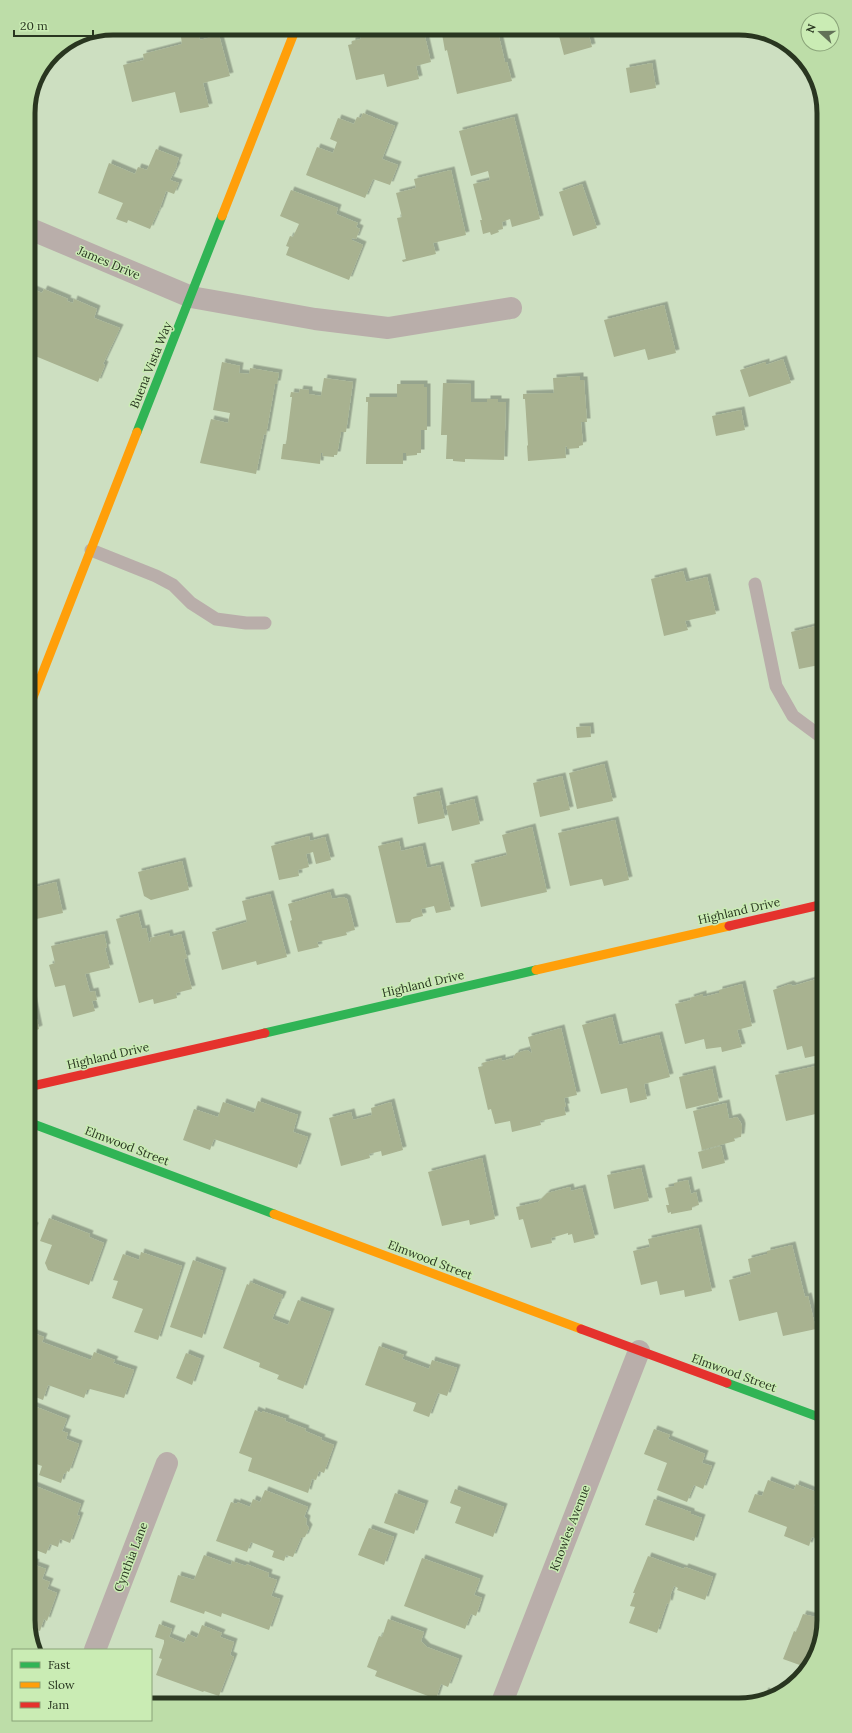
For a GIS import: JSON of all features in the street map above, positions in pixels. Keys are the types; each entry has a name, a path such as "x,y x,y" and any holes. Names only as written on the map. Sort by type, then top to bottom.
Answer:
{"street":[{"name":"Buena Vista Way","path":"35,679 91,550 293,35"},
{"name":"James Drive","path":"35,231 191,297 315,319 388,328 511,308"},
{"name":"Highland Drive","path":"35,1085 817,906"},
{"name":"Elmwood Street","path":"35,1125 817,1416"},
{"name":"Knowles Avenue","path":"504,1698 639,1351"},
{"name":"Cynthia Lane","path":"95,1649 167,1463"}],"lane":[{"path":"91,550 156,576 173,585 191,603 216,619 246,623 265,623"},
{"path":"755,584 776,686 793,716 817,735"}],"building":[{"path":"199,35 200,40 219,35 230,76 203,83 209,107 180,113 175,92 132,102 123,65 144,60 143,54 182,44 181,37"},
{"path":"360,35 425,35 431,62 416,66 419,79 387,87 384,74 356,80 348,45 352,44 352,41 361,39"},
{"path":"442,35 499,35 505,62 507,62 512,81 457,94 447,50 445,51"},
{"path":"559,35 589,35 592,47 564,55"},
{"path":"652,63 656,88 630,93 626,68"},
{"path":"363,113 395,126 382,159 398,165 390,185 373,179 365,198 306,175 317,147 333,153 337,142 330,139 338,118 354,124 357,117 361,118"},
{"path":"514,117 540,219 512,227 510,219 502,222 503,229 498,230 499,232 491,235 490,232 483,234 480,220 482,220 473,184 490,180 488,171 471,176 459,131"},
{"path":"156,149 179,158 170,180 179,183 174,194 166,191 159,211 150,229 128,220 127,223 116,219 123,203 98,193 109,163 135,174 138,167 147,170"},
{"path":"451,170 466,235 433,243 436,254 403,262 402,260 406,259 397,218 402,217 396,193 416,188 414,179"},
{"path":"582,184 597,228 573,236 559,192"},
{"path":"291,190 338,208 336,214 358,223 356,227 360,229 356,239 352,238 352,240 363,245 349,280 286,255 289,247 286,246 290,236 293,237 299,224 280,216"},
{"path":"44,289 68,299 67,301 73,303 74,299 97,309 94,318 120,328 103,364 105,365 98,382 35,356 35,290 42,293"},
{"path":"664,305 676,353 648,360 645,349 614,357 604,320"},
{"path":"783,359 791,383 749,397 740,370 766,362 766,365"},
{"path":"222,362 240,366 239,373 249,374 250,368 279,373 277,384 275,384 266,435 264,434 256,474 200,463 211,419 228,423 230,413 213,410"},
{"path":"580,376 580,380 584,380 587,422 581,422 583,445 579,446 579,448 567,449 567,446 565,447 566,458 528,461 525,399 523,399 523,394 554,393 553,378"},
{"path":"324,378 353,382 346,432 341,432 337,455 334,455 334,457 322,456 323,453 321,453 320,464 281,459 283,444 286,444 292,397 290,397 291,392 299,393 300,389 309,390 309,394 321,396"},
{"path":"443,383 471,384 471,402 487,402 487,399 498,399 498,402 506,402 504,460 465,459 465,462 446,459 447,435 441,435"},
{"path":"397,384 424,384 424,387 427,387 427,430 421,430 421,453 406,456 406,453 403,453 403,464 366,464 368,402 366,402 366,397 397,397"},
{"path":"741,410 745,430 716,436 712,416"},
{"path":"683,571 686,582 707,577 716,614 685,621 688,630 664,636 651,579"},
{"path":"817,626 817,665 799,669 791,632"},
{"path":"590,726 591,737 577,738 576,727"},
{"path":"604,764 613,801 577,809 569,773"},
{"path":"562,776 570,810 540,817 533,783"},
{"path":"439,791 445,818 418,824 413,797"},
{"path":"474,799 480,824 452,831 446,806"},
{"path":"615,820 629,880 604,886 602,879 570,886 558,833"},
{"path":"532,827 547,892 481,907 471,864 507,855 502,835"},
{"path":"309,836 310,841 325,837 331,860 316,864 313,852 306,854 309,867 298,870 299,876 279,880 271,846"},
{"path":"399,841 401,851 422,846 427,868 440,865 451,910 436,913 434,906 421,909 423,916 412,919 410,922 396,923 378,846"},
{"path":"182,861 189,890 151,900 144,896 138,872"},
{"path":"56,882 63,913 35,919 35,887"},
{"path":"330,892 332,899 343,897 347,899 355,930 346,932 347,935 317,942 319,947 298,952 290,921 292,920 288,904"},
{"path":"270,894 287,957 257,965 256,961 222,970 212,932 247,922 242,901"},
{"path":"138,913 142,929 146,928 149,942 151,941 150,938 169,933 170,937 181,934 187,958 184,959 192,989 176,993 177,998 154,1004 153,999 139,1003 116,919"},
{"path":"104,934 107,947 105,948 110,968 85,974 90,992 95,991 97,1000 92,1001 95,1011 73,1017 65,985 55,987 49,965 55,963 51,946"},
{"path":"817,979 817,1055 805,1058 802,1046 787,1050 773,990 790,984 793,986"},
{"path":"742,984 752,1026 737,1030 742,1047 722,1052 721,1047 706,1049 704,1039 685,1044 675,1004 691,1000 690,998 703,994 703,997 719,993 719,990"},
{"path":"35,1009 39,1029 35,1031"},
{"path":"612,1017 619,1045 659,1035 670,1077 644,1084 647,1099 630,1103 627,1088 601,1094 582,1025"},
{"path":"561,1028 577,1095 564,1098 566,1115 540,1121 541,1125 512,1132 510,1121 495,1124 491,1109 488,1110 478,1067 483,1066 482,1063 502,1058 502,1061 513,1058 516,1053 527,1050 532,1053 528,1037"},
{"path":"816,1066 817,1114 786,1121 775,1075"},
{"path":"712,1069 719,1101 686,1109 679,1077"},
{"path":"258,1101 298,1115 293,1132 308,1137 297,1168 214,1139 210,1150 183,1140 194,1109 218,1117 223,1102 254,1113"},
{"path":"391,1102 403,1150 382,1156 381,1151 369,1154 370,1158 341,1166 329,1118 351,1112 353,1120 372,1115 371,1108"},
{"path":"726,1103 729,1119 737,1117 741,1123 741,1137 734,1138 735,1141 702,1150 693,1111"},
{"path":"721,1146 725,1163 702,1169 698,1152"},
{"path":"482,1158 495,1219 470,1225 469,1220 442,1226 428,1172"},
{"path":"641,1168 649,1201 614,1209 607,1175"},
{"path":"688,1180 691,1194 696,1192 699,1205 692,1207 692,1210 671,1214 671,1212 668,1213 666,1205 669,1205 665,1188 674,1186 674,1183"},
{"path":"570,1187 571,1191 582,1188 595,1238 574,1243 572,1234 568,1235 568,1233 551,1238 552,1243 531,1248 523,1219 519,1220 516,1207 538,1202 547,1193"},
{"path":"49,1218 90,1234 89,1237 104,1243 89,1285 48,1270 45,1263 52,1245 40,1241"},
{"path":"698,1228 712,1291 685,1297 684,1290 660,1295 657,1281 641,1285 633,1251 650,1247 648,1239"},
{"path":"792,1245 805,1297 808,1296 816,1329 783,1336 777,1312 739,1321 729,1280 751,1274 748,1259 767,1254 767,1251"},
{"path":"141,1252 182,1266 158,1340 134,1332 143,1309 112,1298 118,1281 113,1280 123,1254 139,1260"},
{"path":"193,1260 223,1271 202,1338 170,1327"},
{"path":"250,1282 283,1295 272,1319 288,1325 298,1300 331,1312 303,1389 277,1379 279,1375 259,1367 260,1363 223,1348 247,1284 249,1285"},
{"path":"35,1334 44,1337 42,1342 91,1360 94,1352 115,1360 113,1363 134,1370 124,1398 90,1389 87,1390 84,1398 48,1385 43,1400 35,1397"},
{"path":"379,1346 404,1355 402,1359 429,1369 432,1360 457,1368 447,1396 438,1393 429,1417 413,1411 416,1403 365,1385"},
{"path":"186,1353 201,1359 192,1385 176,1378"},
{"path":"35,1406 67,1419 62,1431 68,1433 66,1439 79,1444 69,1472 67,1471 66,1474 64,1473 61,1483 39,1475 42,1466 35,1464"},
{"path":"255,1410 286,1419 285,1421 306,1429 305,1431 334,1445 324,1473 319,1471 316,1480 312,1479 308,1493 248,1471 252,1458 239,1453"},
{"path":"654,1429 670,1435 668,1439 705,1454 702,1463 712,1466 703,1489 694,1485 687,1502 657,1490 667,1463 644,1454"},
{"path":"768,1480 794,1490 796,1484 817,1492 817,1498 814,1506 817,1507 817,1539 812,1537 809,1546 784,1536 787,1527 748,1512 755,1494 762,1496"},
{"path":"35,1486 81,1504 77,1515 80,1516 70,1543 60,1539 58,1547 50,1544 46,1554 35,1550"},
{"path":"455,1489 504,1507 493,1537 455,1523 461,1507 450,1503"},
{"path":"265,1490 308,1507 304,1517 307,1519 306,1524 309,1528 305,1537 301,1538 293,1557 286,1555 284,1561 272,1557 274,1551 251,1542 247,1552 216,1541 231,1502 237,1504 237,1502 250,1507 253,1499 260,1502"},
{"path":"395,1493 425,1504 414,1534 384,1523"},
{"path":"654,1499 691,1512 691,1514 702,1518 694,1541 645,1525"},
{"path":"369,1528 394,1537 384,1565 358,1555"},
{"path":"204,1555 231,1565 232,1561 246,1566 246,1564 269,1573 268,1577 277,1580 271,1596 280,1599 269,1630 222,1613 221,1617 205,1611 204,1614 170,1602 178,1575 194,1580"},
{"path":"648,1556 684,1569 685,1567 713,1577 705,1600 677,1590 678,1588 674,1586 669,1604 667,1603 657,1633 629,1623 635,1607 630,1606 635,1593 633,1593"},
{"path":"422,1558 480,1579 474,1595 482,1598 476,1616 471,1614 465,1629 404,1606"},
{"path":"35,1565 46,1569 42,1579 50,1582 47,1589 57,1593 47,1621 44,1619 40,1631 36,1630 35,1625"},
{"path":"803,1614 817,1617 813,1645 802,1666 783,1659 794,1631 796,1632"},
{"path":"388,1619 424,1632 421,1641 427,1647 459,1659 448,1687 441,1684 436,1698 433,1698 375,1676 377,1671 367,1667 379,1636 382,1637"},
{"path":"159,1624 172,1629 169,1637 184,1643 188,1634 197,1638 202,1625 222,1633 220,1637 234,1642 230,1655 234,1657 219,1696 204,1691 203,1692 156,1675 162,1659 159,1658 164,1643 164,1640 155,1637"}],"traffic: fast":[{"path":"137,432 222,216"},
{"path":"265,1033 536,970"},
{"path":"35,1125 274,1214"},
{"path":"727,1383 817,1416"}],"traffic: slow":[{"path":"222,216 293,35"},
{"path":"35,692 137,432"},
{"path":"536,970 729,926"},
{"path":"274,1214 581,1329"}],"traffic: jam":[{"path":"729,926 817,906"},
{"path":"35,1085 265,1033"},
{"path":"581,1329 727,1383"}]}
